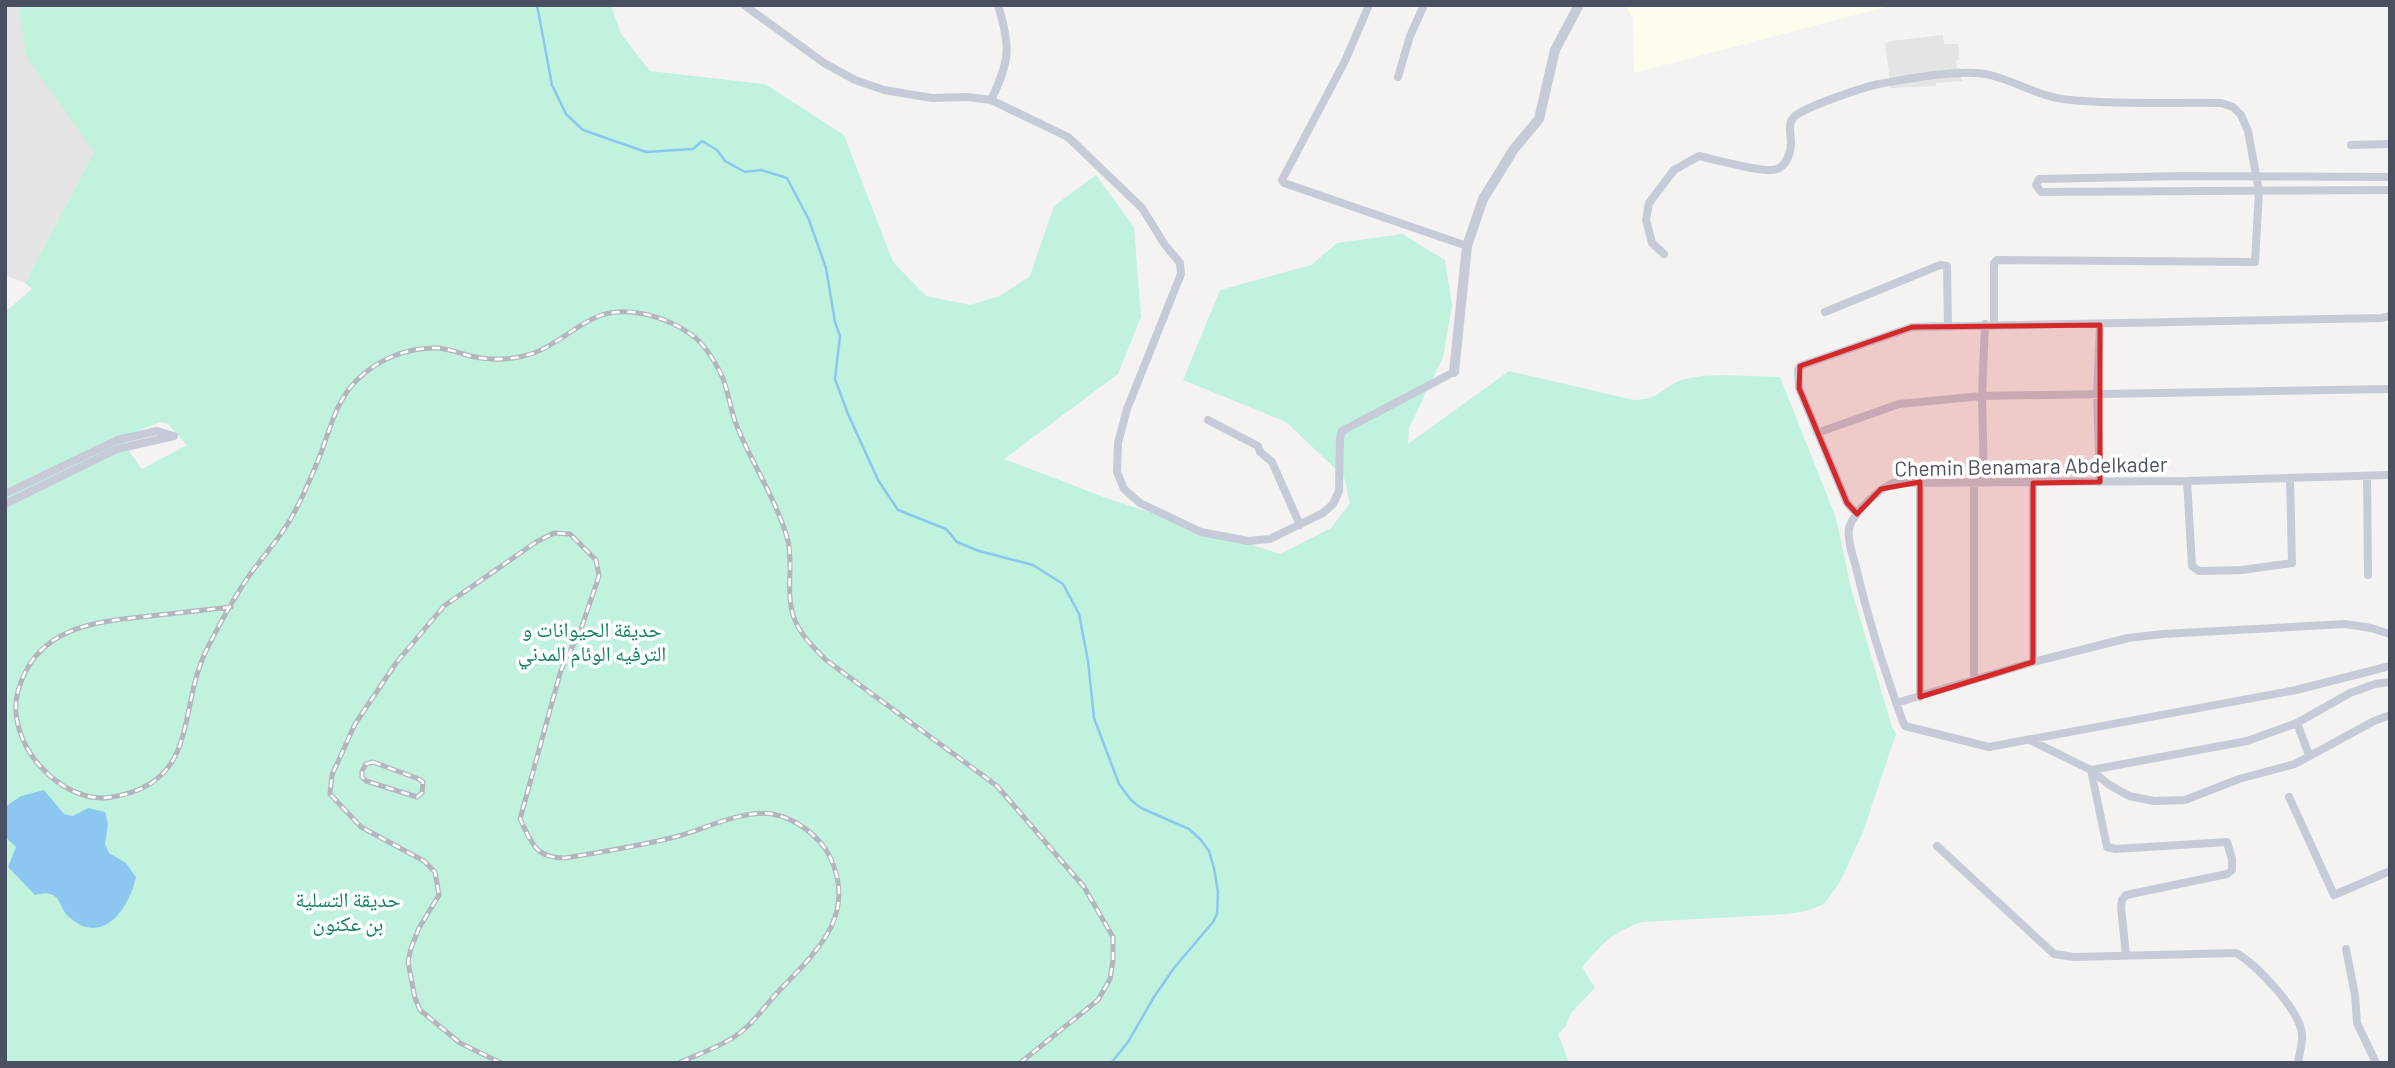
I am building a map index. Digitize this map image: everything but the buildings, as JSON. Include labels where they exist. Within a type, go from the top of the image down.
[{"type":"street","points":[[744,5],[824,63],[855,80],[884,90],[932,98],[968,97],[990,100],[1074,141],[1142,208],[1165,245],[1180,263],[1181,274],[1127,409],[1118,443],[1117,472],[1124,489],[1140,503],[1200,532],[1248,541],[1270,539],[1323,513],[1333,504],[1339,491],[1342,430],[1454,372],[1467,246],[1483,199],[1514,149],[1539,119],[1555,50],[1579,5]]},
{"type":"street","points":[[990,100],[1003,74],[1008,50],[998,5]]},
{"type":"street","points":[[1369,5],[1345,61],[1282,180],[1284,183],[1467,246]]},
{"type":"street","points":[[1398,77],[1410,36],[1424,5]]},
{"type":"street","points":[[1664,254],[1651,243],[1646,220],[1649,203],[1674,170],[1699,156],[1776,170],[1784,164],[1789,153],[1789,129],[1793,118],[1805,110],[1876,85],[1959,73],[1990,75],[2042,96],[2071,100],[2221,103],[2233,107],[2241,116],[2248,131],[2258,178],[2255,262],[1997,260],[1994,263],[1982,396],[1973,680]]},
{"type":"street","points":[[2351,145],[2390,144]]},
{"type":"street","points":[[2390,177],[2075,178],[2039,179],[2036,185],[2041,192],[2390,190]]},
{"type":"street","points":[[1825,312],[1945,265],[1948,325]]},
{"type":"street","points":[[2390,316],[2100,325],[1989,324],[1912,327],[1800,366],[1798,370],[1799,388],[1817,433],[1847,503],[1857,514],[1849,527],[1850,542],[1869,625],[1905,726],[1984,747],[2284,692],[2390,666]]},
{"type":"street","points":[[2099,482],[2097,394],[2100,325]]},
{"type":"street","points":[[1817,433],[1899,404],[1982,396],[2390,389]]},
{"type":"street","points":[[1208,420],[1258,446],[1260,452],[1272,462],[1300,525]]},
{"type":"street","points":[[5,494],[117,440],[157,431],[174,436],[117,449],[5,504]]},
{"type":"street","name":"Chemin Benamara Abdelkader","points":[[1857,514],[1881,489],[1893,483],[2187,481],[2390,475]]},
{"type":"street","points":[[2367,476],[2368,575]]},
{"type":"street","points":[[2187,481],[2192,566],[2199,571],[2231,571],[2292,563],[2290,479]]},
{"type":"street","points":[[1920,482],[1920,697]]},
{"type":"street","points":[[2033,483],[2033,662]]},
{"type":"street","points":[[1896,704],[2033,662],[2128,638],[2345,624],[2390,634]]},
{"type":"street","points":[[2091,770],[2247,741],[2297,723],[2350,693],[2390,682]]},
{"type":"street","points":[[2029,740],[2091,770],[2108,785],[2129,796],[2154,801],[2185,800],[2239,779],[2295,764],[2390,715]]},
{"type":"street","points":[[2297,723],[2309,755]]},
{"type":"street","points":[[2091,770],[2107,847],[2119,849],[2227,842],[2232,859],[2232,870],[2227,874],[2126,895],[2121,907],[2126,955]]},
{"type":"street","points":[[2289,797],[2334,895],[2390,871]]},
{"type":"street","points":[[1937,846],[2054,954],[2074,957],[2236,953],[2246,959],[2293,1009],[2302,1034],[2298,1063]]},
{"type":"street","points":[[2346,949],[2355,995],[2357,1023],[2376,1063]]},
{"type":"highlighted area","points":[[2100,325],[2100,482],[2033,483],[2033,662],[1920,697],[1920,482],[1881,489],[1857,514],[1847,503],[1799,388],[1800,366],[1912,327]]},
{"type":"shaded area","points":[[5,5],[89,5],[94,152],[25,283],[5,275]]},
{"type":"shaded area","points":[[1625,5],[1893,5],[1634,73],[1633,18]]},
{"type":"shaded area","points":[[1943,35],[1944,44],[1958,44],[1959,60],[1956,60],[1962,81],[1936,83],[1936,86],[1891,88],[1885,44]]},
{"type":"green space","name":"حديقة الحيوانات و الترفيه الوئام المدني","points":[[18,5],[611,5],[621,34],[650,71],[765,84],[844,135],[893,262],[926,296],[970,305],[1000,296],[1030,276],[1054,206],[1096,175],[1134,227],[1141,317],[1118,374],[1004,459],[1109,499],[1280,554],[1331,528],[1350,503],[1344,477],[1286,422],[1183,380],[1220,290],[1311,265],[1337,243],[1402,234],[1445,260],[1452,305],[1443,357],[1409,428],[1408,444],[1509,371],[1634,400],[1650,398],[1678,382],[1696,377],[1780,377],[1836,518],[1851,588],[1896,734],[1863,832],[1840,882],[1824,904],[1788,914],[1642,922],[1622,930],[1608,940],[1582,967],[1595,988],[1571,1013],[1566,1026],[1558,1034],[1569,1063],[5,1063],[5,312],[32,289],[25,283],[94,152],[27,58]],"holes":[[[160,422],[168,424],[187,445],[142,469],[123,437]]]},
{"type":"water","points":[[44,790],[64,814],[73,816],[88,808],[105,812],[108,824],[105,844],[109,853],[126,863],[136,877],[120,912],[103,926],[92,928],[80,925],[66,914],[56,897],[46,893],[35,895],[8,867],[16,847],[5,837],[5,807],[21,796]]},
{"type":"waterway","points":[[537,5],[552,85],[566,114],[583,130],[646,152],[693,149],[702,141],[717,150],[725,161],[745,172],[761,170],[787,178],[809,220],[826,268],[840,336],[835,379],[878,480],[898,510],[946,529],[957,542],[979,551],[1033,565],[1063,584],[1079,614],[1088,661],[1094,718],[1119,784],[1141,808],[1189,829],[1209,851],[1218,892],[1217,914],[1174,968],[1128,1042],[1111,1063]]},
{"type":"railway","points":[[231,607],[221,608],[211,609],[190,612],[129,618],[108,621],[88,625],[53,641],[38,653],[18,691],[17,721],[28,750],[47,773],[82,795],[112,797],[140,789],[160,777],[173,760],[181,741],[197,674],[216,631],[227,611],[233,601],[245,582],[294,512],[344,396],[357,380],[374,366],[405,352],[427,348],[486,359],[519,357],[543,349],[591,320],[610,313],[635,312],[659,318],[682,329],[701,343],[718,369],[738,429],[784,527],[789,549],[791,606],[804,636],[826,660],[997,786],[1084,887],[1113,937],[1110,979],[1098,1000],[1020,1063]]},
{"type":"railway","points":[[501,1063],[460,1043],[420,1010],[415,998],[408,962],[419,928],[439,895],[435,872],[424,861],[361,827],[330,794],[332,775],[355,724],[396,663],[444,606],[536,542],[554,533],[570,534],[596,560],[599,576],[581,629],[561,670],[520,819],[536,848],[547,855],[565,858],[661,840],[749,814],[772,814],[789,819],[813,835],[826,849],[837,878],[839,898],[836,915],[818,948],[743,1031],[679,1063]]},
{"type":"railway","points":[[373,762],[419,779],[423,782],[422,793],[417,797],[366,781],[362,777],[362,771],[366,764],[373,762]]},
{"type":"park label","name":"حديقة التسلية بن عكنون","points":[[348,912]]}]
